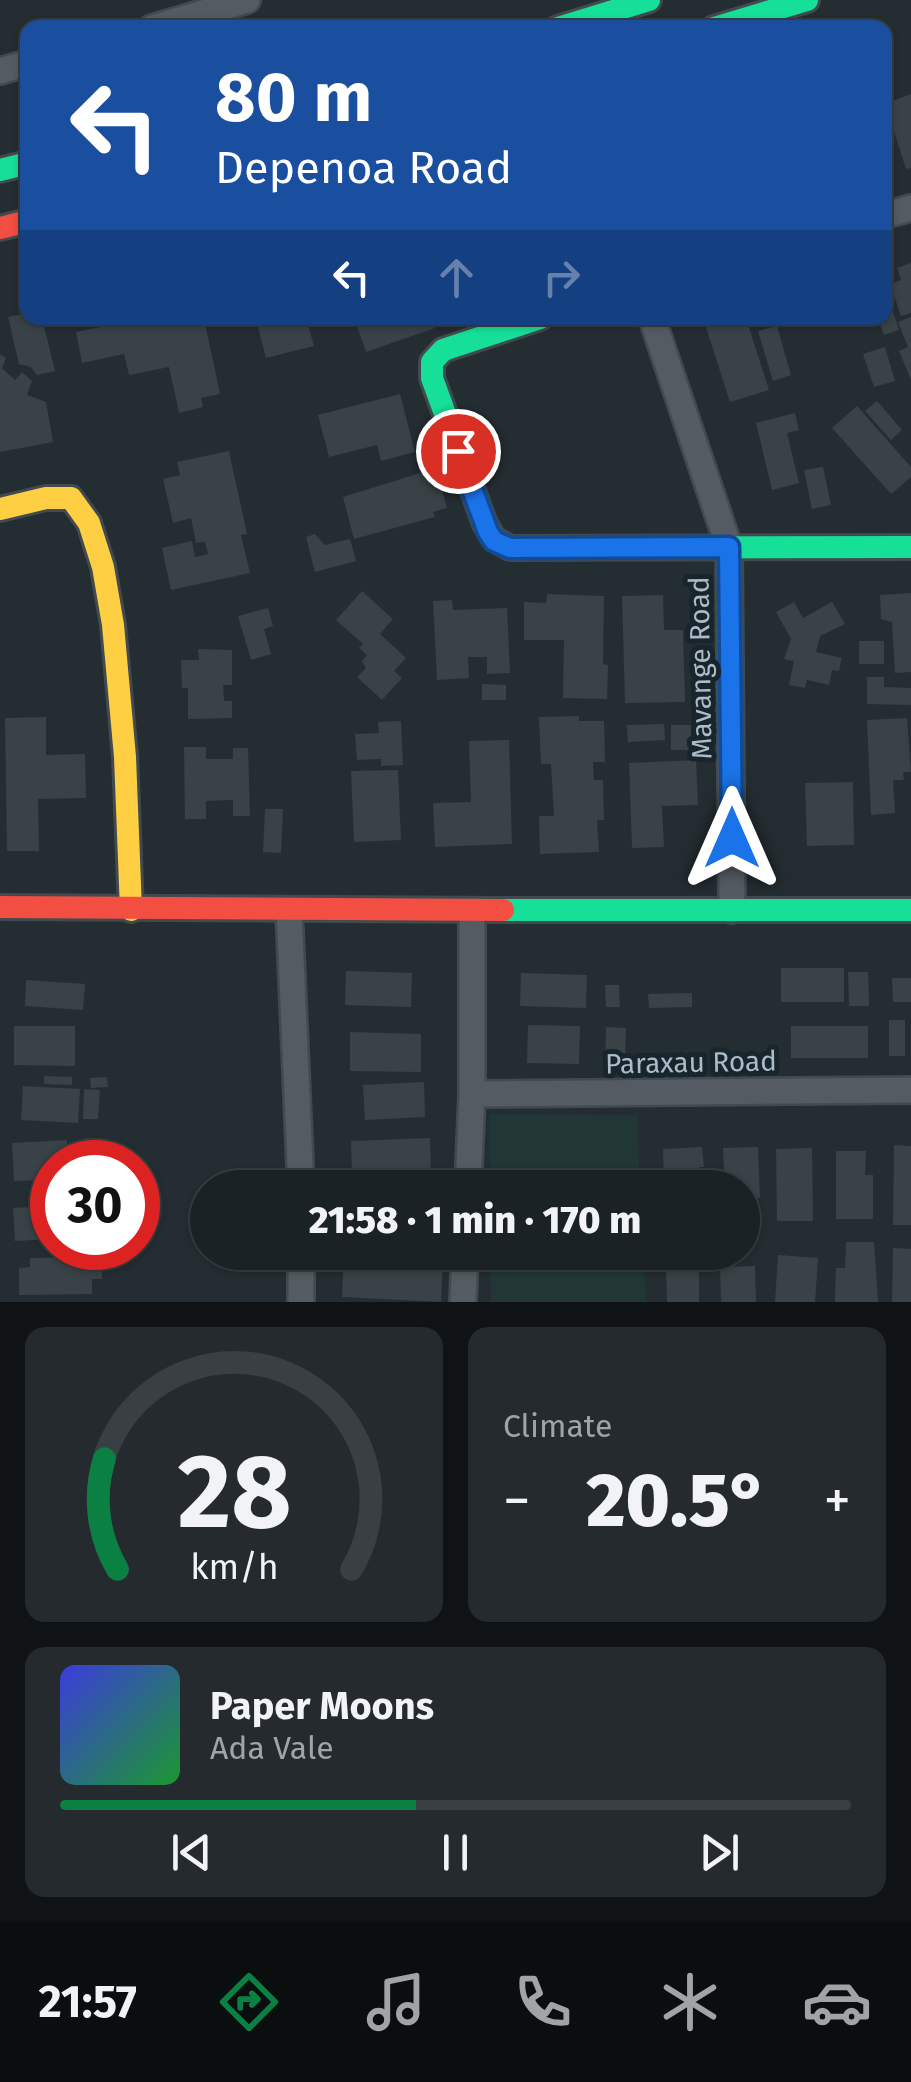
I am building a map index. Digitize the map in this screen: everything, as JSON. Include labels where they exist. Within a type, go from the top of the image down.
[{"type":"street","points":[[179,20],[248,0]]},
{"type":"street","points":[[584,20],[649,0]]},
{"type":"street","points":[[741,20],[807,0]]},
{"type":"street","points":[[519,325],[443,350],[432,362],[432,378],[494,541],[510,548],[911,547]]},
{"type":"street","name":"Mavange Road","points":[[654,325],[729,547],[732,910]]},
{"type":"street","points":[[0,509],[46,498],[71,498],[84,508],[100,555],[120,689],[131,910]]},
{"type":"street","points":[[0,907],[911,910]]},
{"type":"street","points":[[289,910],[300,1170]]},
{"type":"street","points":[[469,1170],[472,911]]},
{"type":"street","name":"Paraxau Road","points":[[472,1094],[911,1090]]},
{"type":"street","points":[[301,1302],[302,1270]]},
{"type":"street","points":[[463,1302],[464,1270]]},
{"type":"green space","points":[[489,1114],[637,1115],[639,1170],[490,1170]]},
{"type":"green space","points":[[491,1270],[644,1270],[646,1302],[491,1302]]},
{"type":"building","points":[[911,94],[911,168],[906,169],[892,126],[892,101]]},
{"type":"building","points":[[911,263],[911,313],[901,316],[892,290],[892,283],[901,280],[897,268]]},
{"type":"building","points":[[892,308],[899,330],[884,335],[880,325],[892,325]]},
{"type":"building","points":[[20,315],[20,325],[44,325],[55,371],[37,375],[31,367],[19,364],[8,317]]},
{"type":"building","points":[[911,317],[911,380],[899,351],[908,347],[898,322]]},
{"type":"building","points":[[110,325],[205,325],[220,394],[201,398],[203,407],[179,413],[169,367],[129,375],[124,354],[82,363],[76,332]]},
{"type":"building","points":[[258,325],[308,325],[314,346],[266,358]]},
{"type":"building","points":[[356,325],[435,328],[366,352]]},
{"type":"building","points":[[705,325],[748,325],[769,390],[730,402]]},
{"type":"building","points":[[777,326],[791,375],[773,381],[758,331]]},
{"type":"building","points":[[885,347],[895,381],[874,387],[863,354]]},
{"type":"building","points":[[0,354],[6,358],[2,368],[15,380],[22,372],[32,381],[27,395],[46,402],[53,442],[0,452]]},
{"type":"building","points":[[400,394],[415,452],[381,461],[377,445],[329,457],[318,415]]},
{"type":"building","points":[[877,401],[902,430],[891,440],[865,411]]},
{"type":"building","points":[[857,406],[911,467],[911,477],[891,494],[832,428]]},
{"type":"building","points":[[795,413],[799,430],[787,433],[799,483],[772,490],[756,423]]},
{"type":"building","points":[[229,451],[247,534],[241,535],[250,573],[171,590],[162,548],[192,541],[195,557],[208,554],[205,542],[196,543],[191,518],[173,523],[163,479],[180,475],[177,462]]},
{"type":"building","points":[[823,467],[831,505],[812,509],[804,470]]},
{"type":"building","points":[[436,468],[447,508],[433,512],[435,517],[354,539],[343,497]]},
{"type":"building","points":[[315,534],[325,545],[350,539],[356,561],[315,572],[306,537]]},
{"type":"building","points":[[362,591],[393,619],[380,634],[406,658],[394,671],[402,678],[382,700],[357,677],[366,668],[362,661],[367,655],[359,648],[363,644],[336,620]]},
{"type":"building","points":[[911,593],[911,672],[895,673],[892,622],[881,619],[880,595]]},
{"type":"building","points":[[547,594],[604,596],[607,699],[563,698],[564,640],[524,640],[524,602],[546,603]]},
{"type":"building","points":[[663,595],[664,630],[683,630],[685,702],[625,703],[622,596]]},
{"type":"building","points":[[452,600],[453,610],[507,608],[510,673],[487,674],[487,657],[468,657],[469,678],[437,680],[433,601]]},
{"type":"building","points":[[794,602],[803,618],[832,602],[845,624],[820,636],[816,652],[842,658],[839,671],[832,670],[829,685],[807,680],[805,688],[789,685],[794,661],[784,659],[791,639],[776,612]]},
{"type":"building","points":[[268,608],[273,626],[264,629],[271,654],[251,660],[238,616]]},
{"type":"building","points":[[859,641],[884,641],[884,664],[859,664]]},
{"type":"building","points":[[198,649],[232,650],[232,685],[223,685],[224,701],[232,701],[232,718],[188,719],[188,688],[182,688],[181,660],[199,660]]},
{"type":"building","points":[[867,677],[884,677],[884,687],[911,688],[911,705],[867,704]]},
{"type":"building","points":[[482,684],[506,685],[506,700],[482,700]]},
{"type":"building","points":[[579,716],[579,721],[604,721],[605,762],[593,762],[594,780],[603,780],[604,820],[597,820],[599,852],[540,854],[539,816],[554,816],[551,764],[541,764],[539,717]]},
{"type":"building","points":[[46,717],[46,755],[85,754],[86,798],[38,799],[39,851],[7,851],[5,718]]},
{"type":"building","points":[[907,718],[911,772],[903,772],[904,780],[893,780],[895,813],[871,815],[867,720]]},
{"type":"building","points":[[401,721],[403,765],[381,766],[381,759],[357,760],[355,734],[379,733],[378,722]]},
{"type":"building","points":[[664,724],[665,740],[628,742],[627,725]]},
{"type":"building","points":[[671,725],[691,725],[691,750],[671,750]]},
{"type":"building","points":[[509,740],[512,844],[435,847],[433,803],[471,802],[469,741]]},
{"type":"building","points":[[184,747],[206,747],[206,759],[233,759],[233,748],[248,748],[250,816],[233,816],[233,800],[206,801],[206,819],[185,819]]},
{"type":"building","points":[[696,760],[698,805],[662,806],[664,847],[632,848],[629,763]]},
{"type":"building","points":[[398,770],[401,840],[354,842],[351,771]]},
{"type":"building","points":[[853,782],[854,845],[807,846],[805,783]]},
{"type":"building","points":[[265,809],[283,809],[281,853],[263,852]]},
{"type":"building","points":[[781,968],[844,968],[844,1002],[781,1002]]},
{"type":"building","points":[[346,971],[412,973],[411,1007],[345,1005]]},
{"type":"building","points":[[848,972],[868,972],[869,1006],[849,1006]]},
{"type":"building","points":[[521,973],[587,975],[586,1008],[520,1006]]},
{"type":"building","points":[[892,978],[911,978],[911,1002],[893,1002]]},
{"type":"building","points":[[26,980],[85,984],[83,1010],[25,1006]]},
{"type":"building","points":[[605,985],[619,985],[620,1007],[606,1007]]},
{"type":"building","points":[[692,993],[692,1007],[649,1008],[648,994]]},
{"type":"building","points":[[889,1020],[905,1020],[905,1056],[889,1056]]},
{"type":"building","points":[[528,1025],[580,1026],[579,1064],[527,1063]]},
{"type":"building","points":[[14,1026],[75,1026],[75,1066],[14,1065]]},
{"type":"building","points":[[791,1026],[868,1026],[868,1058],[791,1058]]},
{"type":"building","points":[[606,1027],[626,1028],[625,1066],[605,1066]]},
{"type":"building","points":[[350,1032],[421,1034],[421,1072],[350,1071]]},
{"type":"building","points":[[44,1076],[72,1077],[72,1085],[44,1084]]},
{"type":"building","points":[[107,1077],[108,1087],[91,1088],[90,1078]]},
{"type":"building","points":[[424,1082],[425,1117],[365,1120],[363,1085]]},
{"type":"building","points":[[23,1086],[80,1089],[78,1123],[21,1120]]},
{"type":"building","points":[[84,1089],[100,1090],[98,1119],[83,1119]]},
{"type":"building","points":[[430,1138],[431,1170],[352,1170],[351,1141]]},
{"type":"building","points":[[30,1142],[30,1181],[14,1181],[12,1143]]},
{"type":"building","points":[[894,1145],[911,1146],[911,1225],[893,1225]]},
{"type":"building","points":[[702,1147],[704,1167],[664,1170],[663,1149]]},
{"type":"building","points":[[758,1147],[759,1170],[724,1170],[723,1148]]},
{"type":"building","points":[[812,1148],[813,1221],[777,1221],[776,1149]]},
{"type":"building","points":[[836,1151],[866,1151],[865,1175],[873,1175],[873,1219],[836,1219]]},
{"type":"building","points":[[30,1207],[30,1240],[15,1241],[13,1208]]},
{"type":"building","points":[[846,1242],[874,1242],[878,1302],[835,1302],[836,1268],[845,1268]]},
{"type":"building","points":[[893,1248],[911,1249],[911,1302],[892,1302]]},
{"type":"building","points":[[778,1255],[818,1258],[815,1302],[775,1302]]},
{"type":"building","points":[[19,1268],[102,1270],[102,1279],[92,1279],[92,1294],[19,1295]]},
{"type":"building","points":[[343,1270],[442,1270],[441,1302],[342,1297]]},
{"type":"building","points":[[666,1270],[699,1270],[699,1302],[667,1302]]},
{"type":"building","points":[[720,1270],[755,1270],[756,1302],[721,1302]]},
{"type":"traffic: fast","points":[[584,20],[649,0]]},
{"type":"traffic: fast","points":[[741,20],[807,0]]},
{"type":"traffic: fast","points":[[0,170],[20,165]]},
{"type":"traffic: fast","points":[[519,325],[443,350],[432,362],[432,378],[485,524],[494,539],[510,548],[911,547]]},
{"type":"traffic: fast","points":[[503,910],[911,910]]},
{"type":"traffic: slow","points":[[0,509],[46,498],[71,498],[89,523],[103,567],[113,625],[125,757],[131,910]]},
{"type":"traffic: jam","points":[[0,228],[20,223]]},
{"type":"traffic: jam","points":[[0,907],[503,910]]},
{"type":"route","points":[[458,451],[488,532],[501,545],[729,547],[732,838]]}]
